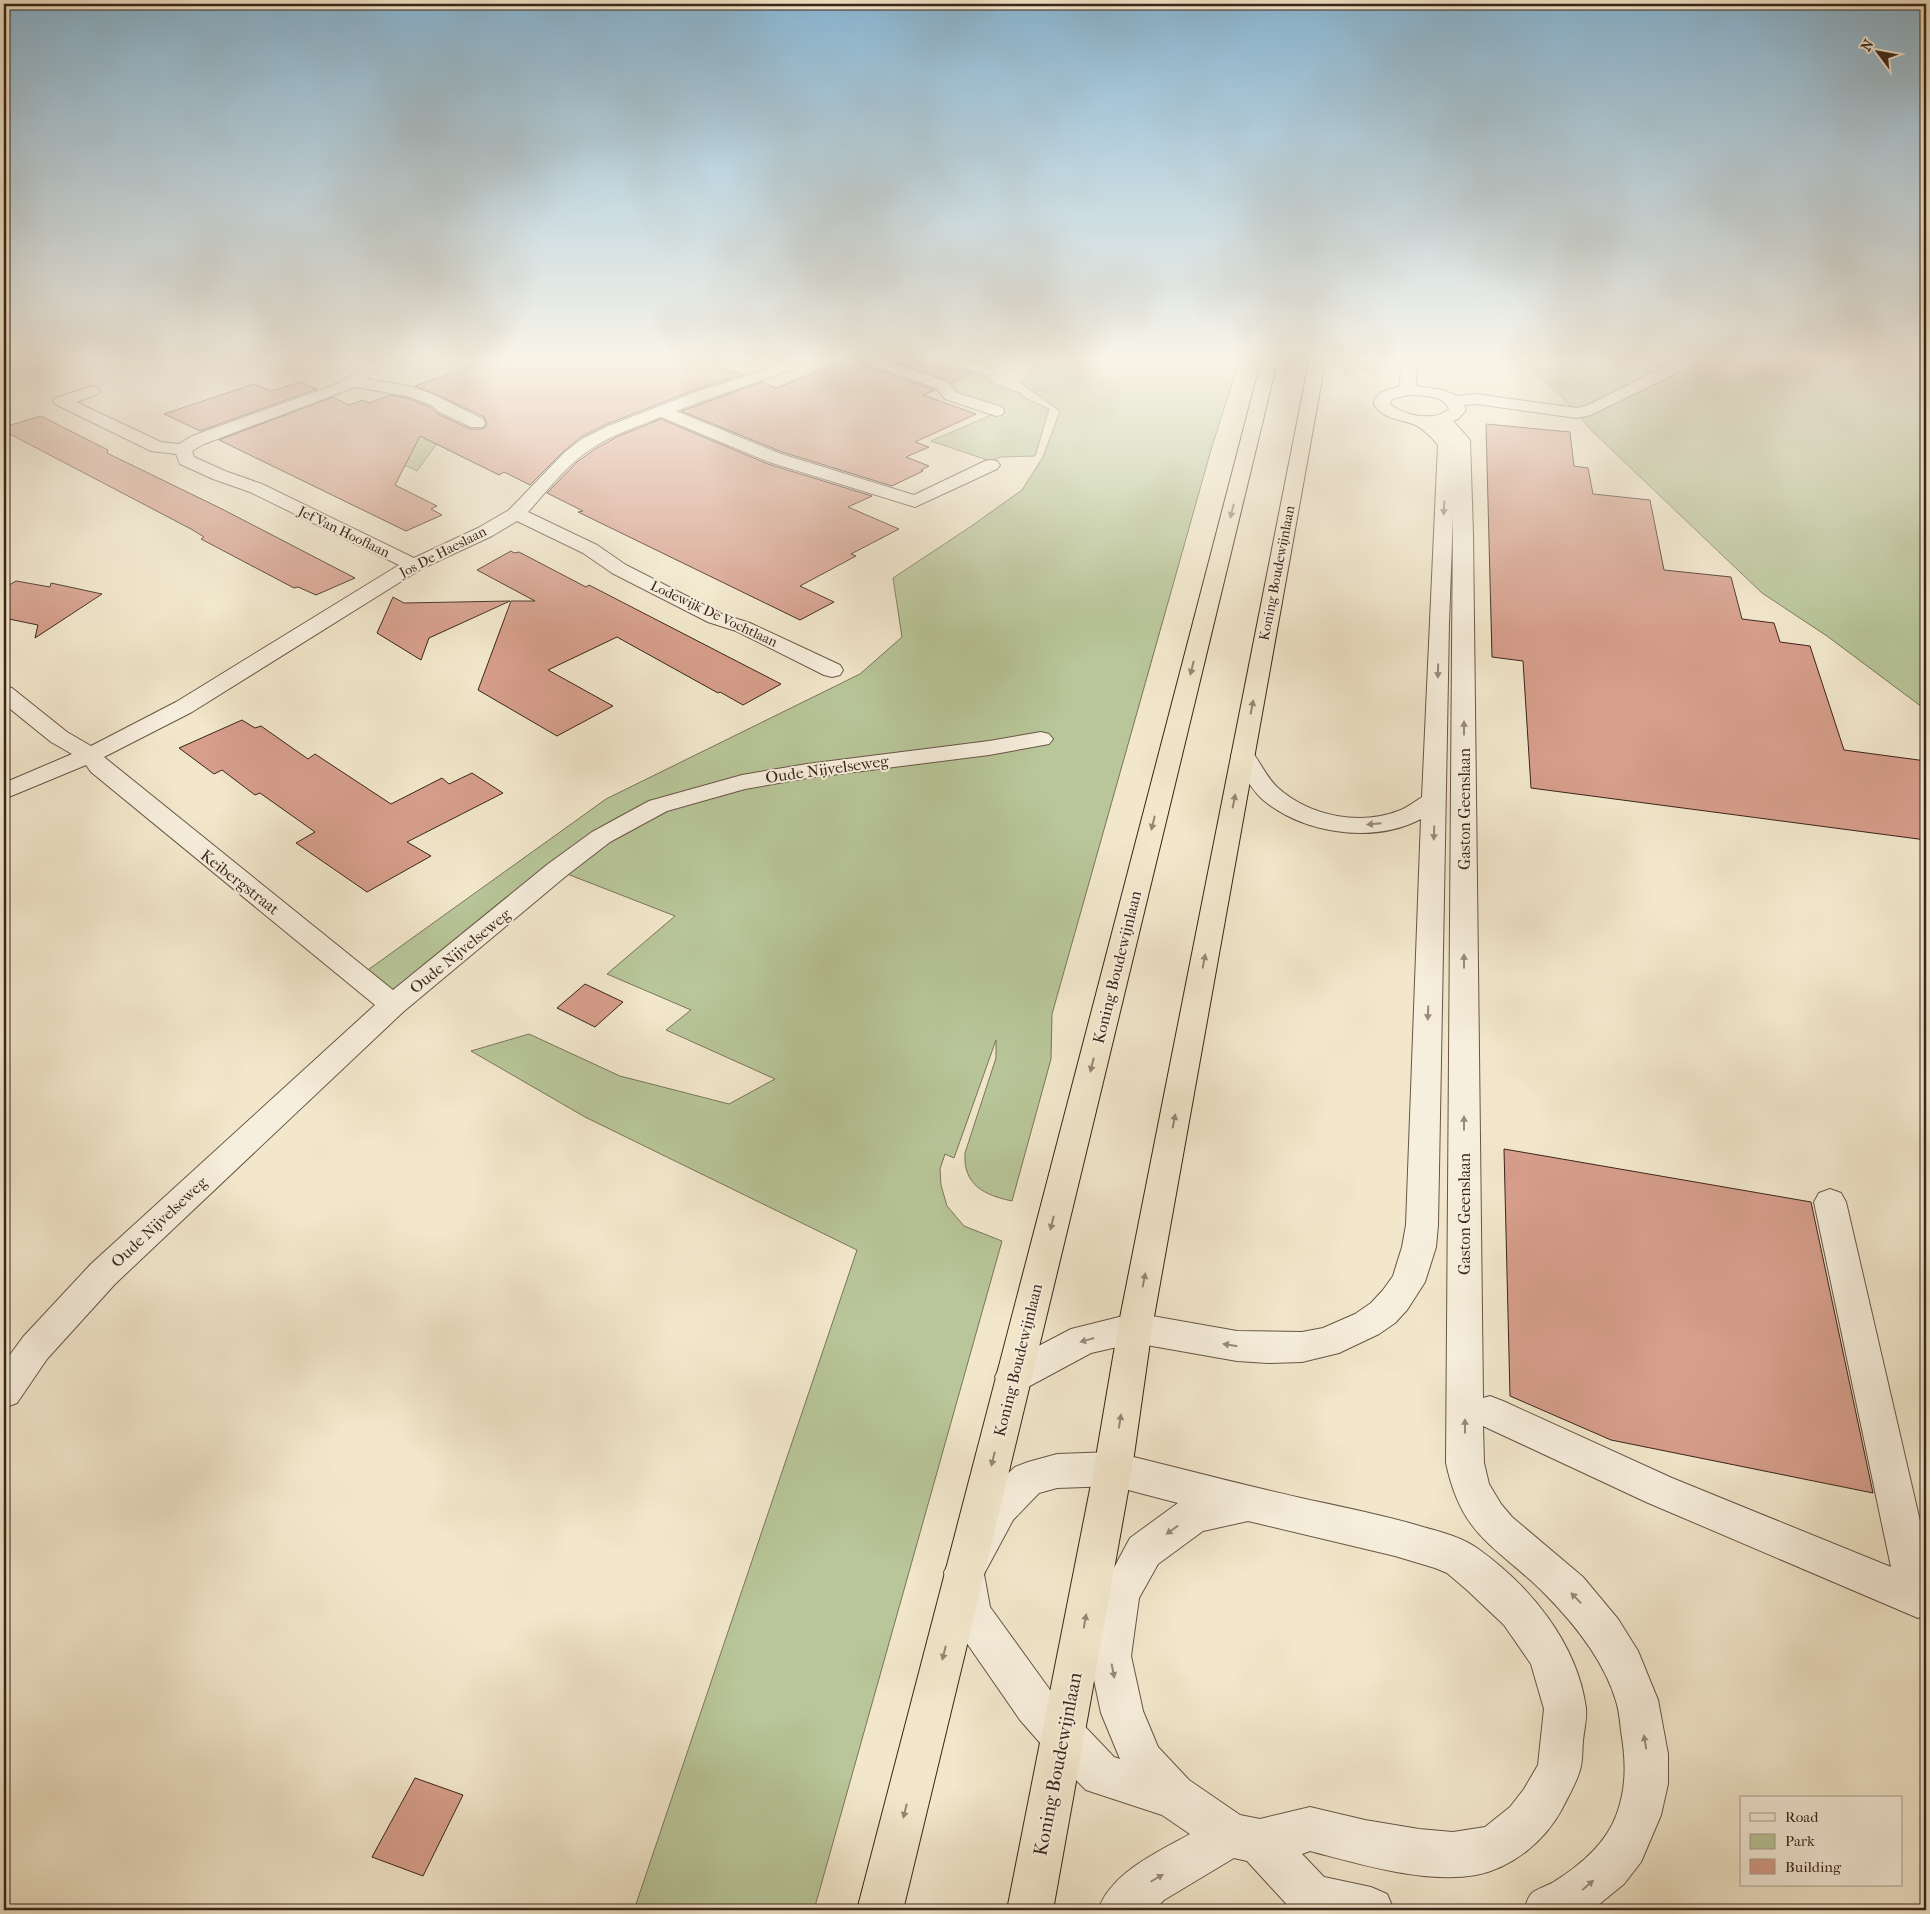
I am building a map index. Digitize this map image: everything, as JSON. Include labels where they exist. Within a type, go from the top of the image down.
[{"type":"highway","name":"Koning Boudewijnlaan","points":[[880,1910],[1246,451]]},
{"type":"highway","name":"Koning Boudewijnlaan","points":[[1030,1910],[1064,1738],[1113,1470],[1135,1328],[1300,451]]},
{"type":"street","name":"Jef Van Hooflaan","points":[[183,451],[186,460],[219,475],[256,488],[414,565]]},
{"type":"street","name":"Jos De Haeslaan","points":[[90,755],[184,707],[414,565],[478,536],[516,514],[577,451]]},
{"type":"street","points":[[758,451],[923,504],[991,465]]},
{"type":"street","name":"Gaston Geenslaan","points":[[1013,1377],[1083,1340],[1135,1328],[1237,1346],[1278,1349],[1327,1342],[1367,1324],[1383,1313],[1408,1282],[1419,1247],[1422,1225],[1435,800],[1438,623],[1447,451]]},
{"type":"street","name":"Gaston Geenslaan","points":[[1461,451],[1465,1463],[1470,1486],[1487,1518],[1504,1536],[1554,1577],[1580,1603],[1617,1654],[1637,1700],[1647,1759],[1648,1778],[1645,1799],[1623,1850],[1584,1889],[1547,1910]]},
{"type":"street","name":"Lodewijk De Vochtlaan","points":[[516,514],[590,549],[619,569],[715,618],[743,627],[832,670]]},
{"type":"street","name":"Keibergstraat","points":[[4,693],[59,737],[90,755],[99,767],[393,1006]]},
{"type":"street","name":"Oude Nijvelseweg","points":[[4,1392],[35,1348],[103,1274],[393,1006],[557,870],[601,837],[658,806],[742,782],[807,771],[989,748],[1041,739]]},
{"type":"street","points":[[4,792],[90,755]]},
{"type":"street","points":[[1243,755],[1269,792],[1291,809],[1323,821],[1352,826],[1382,823],[1408,816],[1435,800]]},
{"type":"street","points":[[1490,1412],[1659,1490],[1918,1598],[1830,1202]]},
{"type":"street","points":[[1113,1470],[1249,1504],[1395,1537],[1442,1551],[1461,1560],[1518,1610],[1547,1651],[1558,1680],[1565,1709],[1559,1769],[1540,1805],[1526,1823],[1501,1843],[1479,1852],[1452,1855],[1419,1852],[1374,1844],[1310,1829],[1245,1838],[1148,1884],[1120,1910]]},
{"type":"street","name":"Koning Boudewijnlaan","points":[[964,1572],[999,1507],[1028,1479],[1056,1471],[1113,1470]]},
{"type":"street","points":[[1172,1796],[1143,1762],[1122,1713],[1110,1656],[1120,1594],[1144,1551],[1194,1514],[1249,1504]]},
{"type":"street","points":[[964,1572],[971,1615],[1035,1705],[1064,1738],[1101,1775],[1172,1796],[1245,1838],[1320,1904],[1371,1910]]},
{"type":"green space","points":[[376,451],[431,451],[417,471]]},
{"type":"green space","points":[[961,451],[1036,451],[1035,456],[1001,457],[990,461]]},
{"type":"green space","points":[[1045,451],[1211,451],[1052,1014],[1051,1059],[1012,1201],[984,1192],[977,1187],[972,1181],[965,1164],[965,1153],[996,1058],[996,1040],[954,1158],[945,1154],[940,1169],[941,1185],[947,1206],[964,1226],[1002,1241],[814,1910],[634,1910],[857,1250],[585,1117],[471,1051],[529,1034],[620,1076],[729,1104],[775,1079],[666,1030],[691,1010],[607,974],[675,916],[557,870],[393,1005],[358,977],[606,799],[860,674],[902,637],[893,578],[1022,490]]},
{"type":"green space","points":[[1613,451],[1926,451],[1926,710],[1827,636],[1762,593]]},
{"type":"building","points":[[43,451],[108,451],[107,453],[222,509],[355,578],[316,595],[298,587],[294,588],[201,539],[204,537]]},
{"type":"building","points":[[242,451],[412,451],[395,485],[437,506],[431,509],[442,515],[406,531]]},
{"type":"building","points":[[451,451],[564,451],[530,485],[504,472],[499,475]]},
{"type":"building","points":[[592,451],[738,451],[768,464],[872,496],[848,507],[899,529],[851,554],[856,556],[800,586],[834,602],[800,620],[578,512],[583,511],[547,493],[577,462]]},
{"type":"building","points":[[780,451],[919,451],[906,457],[929,466],[921,470],[923,471],[892,486]]},
{"type":"building","points":[[1487,451],[1572,451],[1574,466],[1588,468],[1593,494],[1650,500],[1664,570],[1731,577],[1742,619],[1774,623],[1780,642],[1810,646],[1844,750],[1926,761],[1926,840],[1531,788],[1523,661],[1492,657]]},
{"type":"building","points":[[511,551],[514,553],[519,552],[586,587],[589,585],[781,684],[743,705],[617,637],[548,670],[613,706],[557,736],[478,690],[511,601],[535,601],[477,570]]},
{"type":"building","points":[[16,581],[50,587],[51,583],[102,594],[35,638],[38,625],[4,618],[4,588]]},
{"type":"building","points":[[393,597],[404,603],[510,601],[429,638],[421,660],[377,633]]},
{"type":"building","points":[[242,720],[255,728],[261,726],[308,759],[315,754],[391,804],[442,778],[449,784],[472,773],[503,793],[407,842],[431,856],[367,892],[296,843],[315,832],[260,793],[255,795],[222,770],[214,774],[179,748]]},
{"type":"building","points":[[585,984],[623,1002],[595,1027],[557,1008]]},
{"type":"building","points":[[1504,1149],[1811,1202],[1873,1493],[1611,1440],[1510,1396]]},
{"type":"building","points":[[415,1778],[463,1795],[423,1876],[372,1857]]}]
